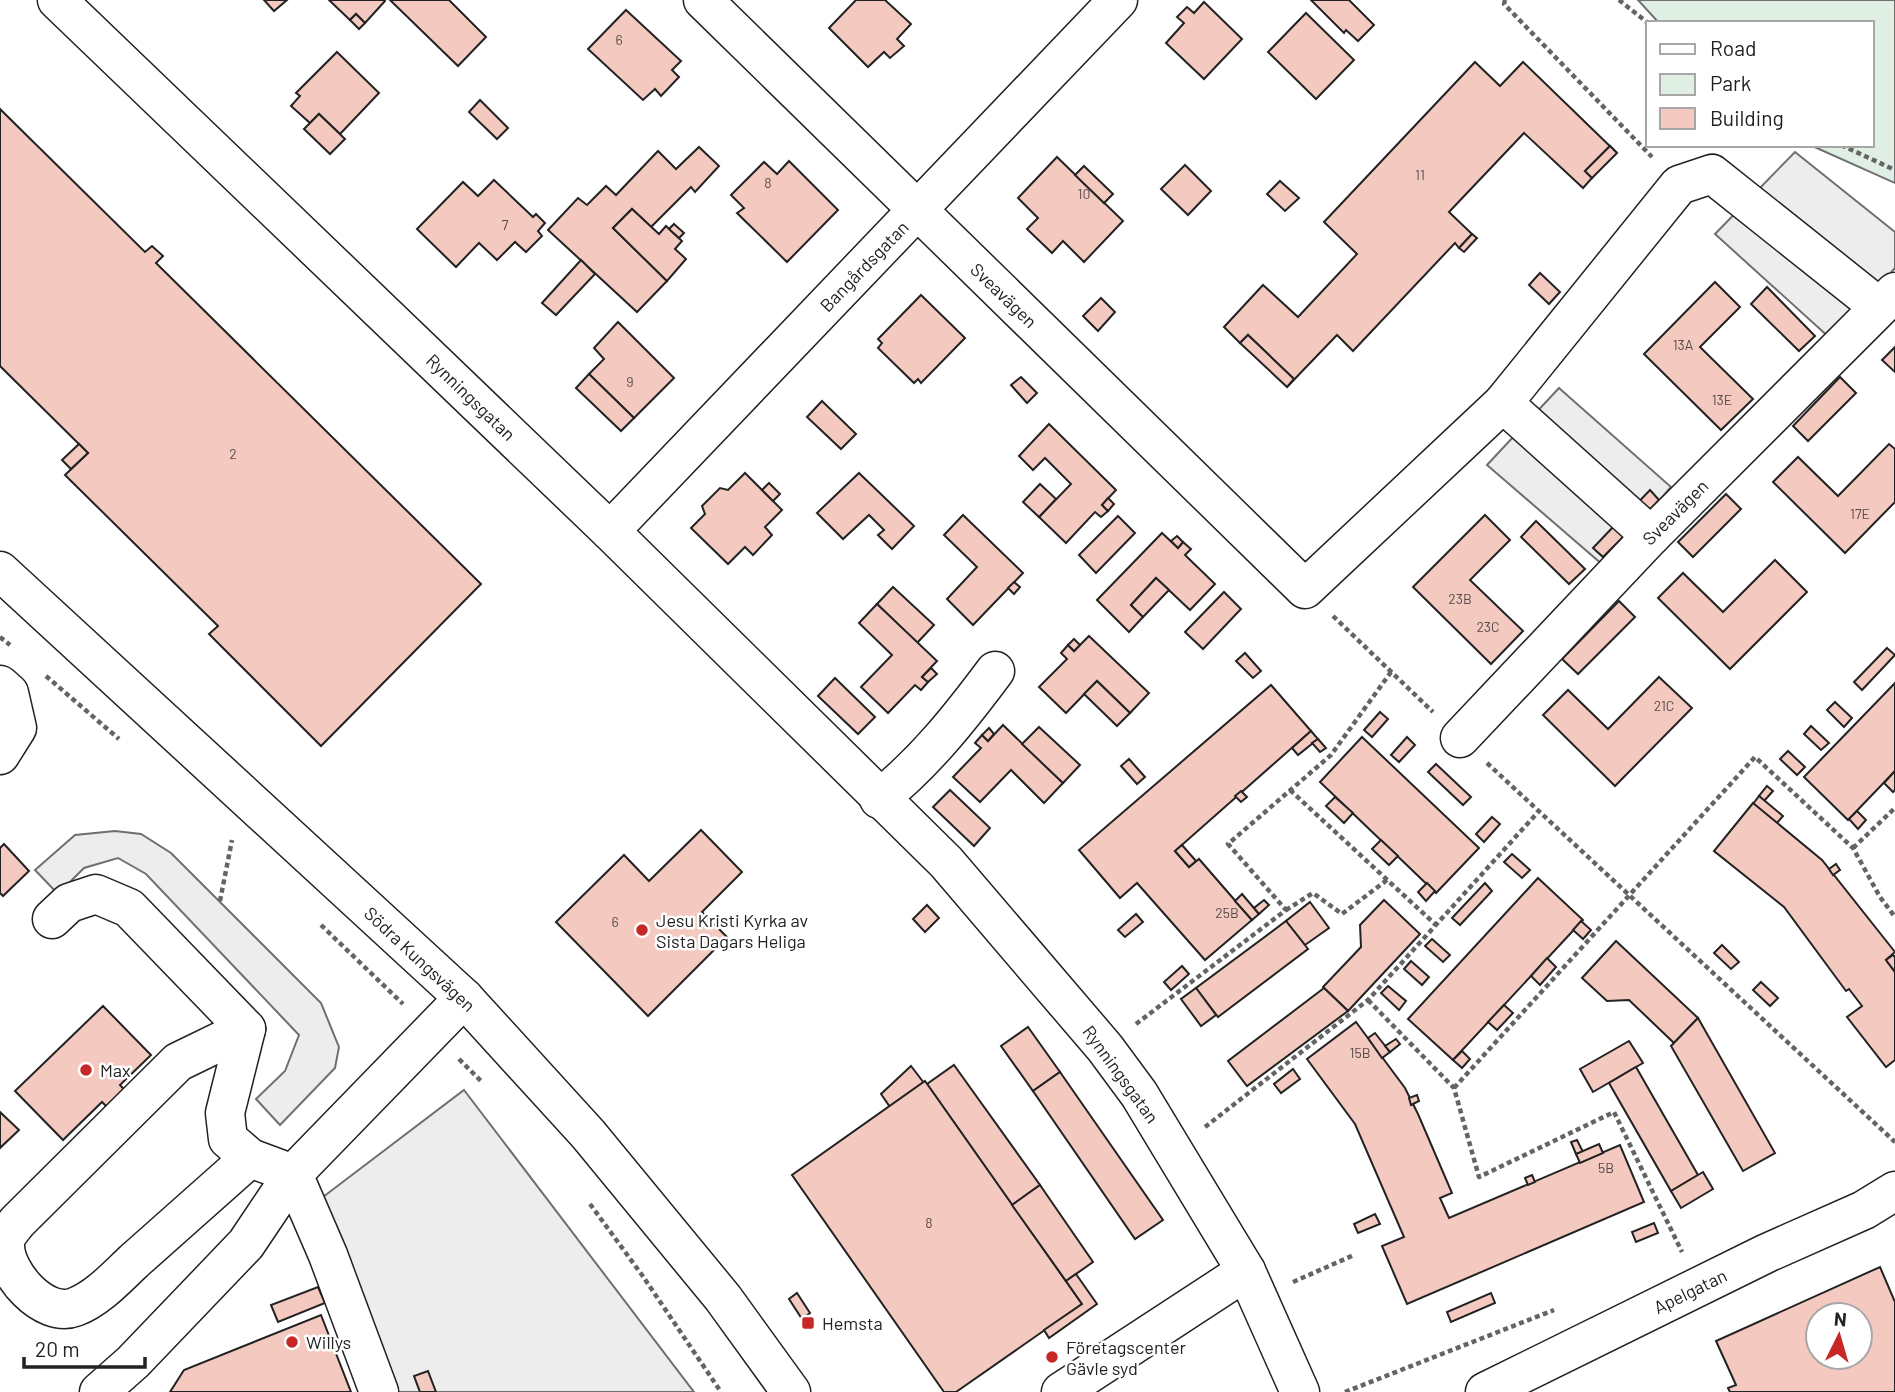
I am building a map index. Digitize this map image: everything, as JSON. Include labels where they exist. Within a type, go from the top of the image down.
[{"type":"street","name":"Rynningsgatan","points":[[57,0],[610,531],[879,799],[946,862],[1105,1048],[1139,1094],[1253,1283],[1300,1392]]},
{"type":"street","name":"Sveavägen","points":[[703,0],[1305,589]]},
{"type":"street","name":"Bangårdsgatan","points":[[610,531],[1118,0]]},
{"type":"street","points":[[1305,589],[1503,403],[1679,185],[1712,174],[1887,300]]},
{"type":"street","name":"Sveavägen","points":[[1460,738],[1651,536],[1887,300]]},
{"type":"street","points":[[1503,403],[1651,536]]},
{"type":"street","name":"Södra Kungsvägen","points":[[0,571],[464,998],[588,1134],[723,1298],[791,1392]]},
{"type":"street","points":[[0,755],[17,729],[9,693],[10,670]]},
{"type":"street","points":[[879,799],[907,776],[944,738],[995,671]]},
{"type":"street","points":[[52,919],[69,903],[96,894],[129,908],[246,1029]]},
{"type":"street","points":[[99,1392],[133,1362],[246,1244],[293,1174],[464,998]]},
{"type":"street","points":[[246,1029],[178,1062],[17,1222],[5,1242],[5,1254],[34,1298],[45,1307],[58,1310],[75,1308],[106,1286],[250,1158]]},
{"type":"street","points":[[246,1029],[225,1113],[228,1139],[250,1158],[293,1174],[328,1255],[380,1392]]},
{"type":"street","name":"Apelgatan","points":[[1485,1392],[1767,1253],[1864,1210],[1895,1191]]},
{"type":"street","points":[[1061,1392],[1253,1283]]},
{"type":"path","points":[[1505,0],[1504,4],[1679,185]]},
{"type":"path","points":[[1619,0],[1646,21]]},
{"type":"path","points":[[1845,147],[1895,170]]},
{"type":"path","points":[[1305,589],[1460,738],[1895,1142]]},
{"type":"path","points":[[0,637],[10,670]]},
{"type":"path","points":[[41,672],[122,742]]},
{"type":"path","points":[[1286,911],[1228,844],[1331,755],[1391,672]]},
{"type":"path","points":[[1454,1088],[1755,757],[1853,848],[1880,897],[1895,917]]},
{"type":"path","points":[[1290,790],[1436,925]]},
{"type":"path","points":[[1853,848],[1895,808]]},
{"type":"path","points":[[1174,1150],[1368,1000],[1539,811]]},
{"type":"path","points":[[222,831],[242,849]]},
{"type":"path","points":[[220,901],[232,840]]},
{"type":"path","points":[[1105,1048],[1313,892],[1342,914],[1387,879]]},
{"type":"path","points":[[312,916],[486,1087]]},
{"type":"path","points":[[1368,1000],[1454,1088],[1479,1177],[1614,1112],[1685,1259]]},
{"type":"path","points":[[584,1197],[642,1275],[721,1392]]},
{"type":"path","points":[[1253,1283],[1354,1255]]},
{"type":"green space","points":[[1638,0],[1895,0],[1895,183],[1814,147],[1874,147],[1874,21],[1657,21]]},
{"type":"shaded area","points":[[1795,152],[1895,232],[1895,268],[1831,339],[1715,234]]},
{"type":"shaded area","points":[[1559,388],[1671,487],[1603,565],[1487,465]]},
{"type":"shaded area","points":[[115,831],[141,834],[171,853],[321,1003],[339,1047],[335,1068],[280,1125],[256,1099],[285,1071],[299,1035],[146,874],[118,858],[84,868],[58,894],[35,870],[75,835]]},
{"type":"shaded area","points":[[464,1090],[694,1392],[398,1392],[319,1200]]},
{"type":"building","points":[[264,0],[287,0],[274,11]]},
{"type":"building","points":[[329,0],[385,1],[365,23],[356,14],[350,20]]},
{"type":"building","points":[[390,0],[449,0],[486,37],[458,66]]},
{"type":"building","points":[[856,0],[885,0],[911,24],[897,39],[904,46],[890,58],[884,52],[868,67],[829,28]]},
{"type":"building","points":[[1311,0],[1349,0],[1374,25],[1358,41],[1346,30],[1344,33]]},
{"type":"building","points":[[1204,2],[1242,39],[1204,79],[1166,43],[1184,23],[1177,17],[1187,7],[1194,13]]},
{"type":"building","points":[[626,10],[681,61],[672,70],[679,77],[661,96],[655,89],[643,100],[588,49]]},
{"type":"building","points":[[1306,13],[1354,60],[1316,99],[1268,52]]},
{"type":"building","points":[[356,14],[365,23],[359,29],[350,20]]},
{"type":"building","points":[[337,52],[379,93],[340,134],[319,114],[310,123],[291,106],[300,96],[296,93]]},
{"type":"building","points":[[1475,62],[1500,86],[1523,62],[1610,146],[1585,171],[1592,178],[1583,188],[1524,133],[1449,212],[1472,234],[1459,248],[1455,243],[1353,351],[1337,335],[1287,387],[1294,379],[1248,335],[1240,343],[1224,327],[1263,285],[1298,317],[1357,254],[1324,222]]},
{"type":"building","points":[[480,100],[508,128],[497,139],[469,112]]},
{"type":"building","points":[[0,109],[145,252],[152,246],[163,256],[156,263],[481,584],[321,746],[209,634],[218,626],[65,475],[88,453],[0,366]]},
{"type":"building","points":[[319,114],[345,139],[330,154],[304,129]]},
{"type":"building","points":[[1610,146],[1617,153],[1592,178],[1585,171]]},
{"type":"building","points":[[699,147],[719,166],[695,192],[691,187],[651,227],[632,209],[613,228],[667,281],[637,312],[548,230],[578,198],[587,205],[606,186],[616,195],[658,151],[676,169]]},
{"type":"building","points":[[1057,157],[1123,221],[1084,262],[1063,241],[1052,253],[1027,229],[1038,218],[1018,198]]},
{"type":"building","points":[[789,161],[838,210],[787,262],[737,213],[744,208],[731,195],[764,162],[777,174]]},
{"type":"building","points":[[1185,165],[1211,191],[1188,215],[1161,189]]},
{"type":"building","points":[[1084,166],[1113,194],[1104,203],[1075,175]]},
{"type":"building","points":[[494,180],[533,217],[536,214],[545,223],[538,231],[542,236],[526,252],[515,242],[497,260],[479,243],[456,267],[417,229],[463,182],[478,196]]},
{"type":"building","points":[[1280,181],[1299,198],[1285,211],[1267,194]]},
{"type":"building","points":[[632,209],[659,234],[666,226],[682,241],[675,249],[686,259],[667,281],[613,228]]},
{"type":"building","points":[[674,224],[684,233],[679,238],[669,229]]},
{"type":"building","points":[[1472,234],[1477,238],[1464,252],[1459,248]]},
{"type":"building","points":[[581,260],[595,274],[556,315],[542,303]]},
{"type":"building","points":[[1540,273],[1560,292],[1549,304],[1529,285]]},
{"type":"building","points":[[1715,282],[1740,307],[1700,347],[1753,399],[1721,430],[1644,354]]},
{"type":"building","points":[[1767,287],[1815,336],[1799,351],[1751,304]]},
{"type":"building","points":[[921,295],[965,338],[921,383],[918,379],[914,383],[878,348],[882,343],[878,339]]},
{"type":"building","points":[[1101,298],[1115,312],[1098,331],[1083,316]]},
{"type":"building","points":[[618,322],[674,378],[634,418],[589,374],[604,359],[594,348]]},
{"type":"building","points":[[1248,335],[1294,379],[1287,387],[1240,343]]},
{"type":"building","points":[[1895,347],[1895,372],[1882,360]]},
{"type":"building","points":[[589,374],[634,418],[621,431],[576,388]]},
{"type":"building","points":[[1021,377],[1037,393],[1027,403],[1011,385]]},
{"type":"building","points":[[1840,377],[1856,393],[1808,441],[1793,426]]},
{"type":"building","points":[[822,401],[856,434],[841,449],[807,417]]},
{"type":"building","points":[[1049,424],[1116,490],[1102,505],[1108,511],[1101,517],[1095,512],[1066,543],[1039,517],[1071,484],[1045,458],[1033,470],[1019,456]]},
{"type":"building","points":[[79,444],[88,453],[71,469],[62,460]]},
{"type":"building","points":[[1889,444],[1895,449],[1895,502],[1845,553],[1773,482],[1798,457],[1838,496]]},
{"type":"building","points":[[745,473],[782,510],[765,527],[772,535],[753,555],[745,547],[728,564],[691,528],[705,514],[702,506],[720,488],[728,490]]},
{"type":"building","points":[[859,473],[914,526],[892,549],[878,535],[884,530],[869,515],[843,539],[817,513]]},
{"type":"building","points":[[769,483],[780,494],[773,501],[762,490]]},
{"type":"building","points":[[1040,484],[1056,499],[1039,517],[1023,502]]},
{"type":"building","points":[[1650,490],[1659,500],[1639,521],[1629,512]]},
{"type":"building","points":[[1726,494],[1741,509],[1693,557],[1678,542]]},
{"type":"building","points":[[1108,498],[1114,504],[1108,511],[1102,505]]},
{"type":"building","points":[[963,515],[1023,573],[973,625],[947,599],[977,567],[944,535]]},
{"type":"building","points":[[1485,515],[1510,540],[1470,580],[1523,631],[1491,664],[1413,587]]},
{"type":"building","points":[[1118,516],[1135,533],[1096,573],[1079,555]]},
{"type":"building","points":[[1536,521],[1585,569],[1569,584],[1521,537]]},
{"type":"building","points":[[1614,526],[1624,536],[1603,557],[1593,548]]},
{"type":"building","points":[[1162,533],[1178,548],[1183,542],[1191,549],[1185,555],[1215,584],[1190,610],[1156,578],[1131,605],[1143,617],[1129,632],[1097,600]]},
{"type":"building","points":[[1177,536],[1183,542],[1178,548],[1171,541]]},
{"type":"building","points":[[1775,560],[1807,592],[1730,669],[1658,598],[1683,573],[1723,612]]},
{"type":"building","points":[[1156,578],[1169,590],[1143,617],[1131,605]]},
{"type":"building","points":[[1014,582],[1020,587],[1014,594],[1008,588]]},
{"type":"building","points":[[893,587],[934,625],[917,643],[877,604]]},
{"type":"building","points":[[1224,592],[1241,609],[1203,649],[1185,632]]},
{"type":"building","points":[[1619,601],[1635,617],[1578,674],[1562,659]]},
{"type":"building","points":[[877,604],[937,661],[922,677],[928,682],[921,690],[915,685],[888,713],[861,687],[892,655],[859,623]]},
{"type":"building","points":[[1089,636],[1149,693],[1130,713],[1097,681],[1066,713],[1039,687],[1067,659],[1061,653],[1068,645],[1074,651]]},
{"type":"building","points":[[1074,639],[1080,645],[1074,651],[1068,645]]},
{"type":"building","points":[[1887,648],[1895,655],[1862,690],[1854,682]]},
{"type":"building","points":[[1245,653],[1261,671],[1253,678],[1236,661]]},
{"type":"building","points":[[931,668],[937,674],[928,682],[922,677]]},
{"type":"building","points":[[1659,677],[1692,708],[1615,786],[1543,715],[1568,690],[1608,729]]},
{"type":"building","points":[[835,678],[875,717],[858,734],[818,696]]},
{"type":"building","points":[[1097,681],[1130,713],[1117,726],[1084,694]]},
{"type":"building","points":[[1895,683],[1895,771],[1848,820],[1804,777]]},
{"type":"building","points":[[1271,685],[1311,731],[1175,851],[1189,867],[1199,859],[1252,920],[1205,960],[1137,883],[1120,898],[1079,850]]},
{"type":"building","points":[[1835,702],[1852,718],[1844,727],[1827,710]]},
{"type":"building","points":[[1380,712],[1388,719],[1372,737],[1364,730]]},
{"type":"building","points":[[1003,725],[1063,783],[1044,803],[1011,770],[980,802],[953,777],[981,748],[975,743],[982,735],[988,741]]},
{"type":"building","points":[[1811,726],[1829,743],[1821,750],[1804,734]]},
{"type":"building","points":[[1039,727],[1080,765],[1063,783],[1022,744]]},
{"type":"building","points":[[989,728],[994,734],[988,741],[982,735]]},
{"type":"building","points":[[1311,731],[1318,739],[1298,755],[1292,748]]},
{"type":"building","points":[[1362,737],[1479,848],[1436,893],[1320,782]]},
{"type":"building","points":[[1407,737],[1415,745],[1399,762],[1391,755]]},
{"type":"building","points":[[1318,739],[1326,748],[1320,752],[1312,743]]},
{"type":"building","points":[[1788,751],[1805,767],[1797,775],[1780,759]]},
{"type":"building","points":[[1129,759],[1145,777],[1137,784],[1121,766]]},
{"type":"building","points":[[1436,764],[1471,797],[1463,805],[1428,772]]},
{"type":"building","points":[[1895,771],[1895,790],[1893,792],[1884,783]]},
{"type":"building","points":[[1767,786],[1773,791],[1764,801],[1759,796]]},
{"type":"building","points":[[950,790],[990,828],[974,846],[933,807]]},
{"type":"building","points":[[1241,791],[1247,797],[1241,802],[1235,796]]},
{"type":"building","points":[[1759,796],[1783,816],[1777,823],[1753,804]]},
{"type":"building","points":[[1335,797],[1353,813],[1344,823],[1326,806]]},
{"type":"building","points":[[1753,803],[1822,860],[1895,952],[1886,960],[1895,972],[1895,1060],[1886,1067],[1847,1017],[1862,1006],[1849,989],[1846,991],[1784,907],[1714,851]]},
{"type":"building","points":[[1857,811],[1866,820],[1858,829],[1849,819]]},
{"type":"building","points":[[1492,817],[1500,824],[1484,842],[1476,834]]},
{"type":"building","name":"Jesu Kristi Kyrka av Sista Dagars Heliga","points":[[701,830],[742,872],[702,912],[727,937],[648,1016],[556,922],[624,855],[649,881]]},
{"type":"building","points":[[1381,840],[1398,856],[1389,865],[1372,849]]},
{"type":"building","points":[[4,844],[29,871],[3,896],[0,893],[0,848]]},
{"type":"building","points":[[1182,845],[1196,861],[1189,867],[1175,851]]},
{"type":"building","points":[[1512,854],[1530,870],[1522,878],[1504,862]]},
{"type":"building","points":[[1836,864],[1840,870],[1833,875],[1829,869]]},
{"type":"building","points":[[1538,878],[1583,920],[1453,1060],[1408,1019]]},
{"type":"building","points":[[1427,883],[1435,891],[1426,901],[1418,892]]},
{"type":"building","points":[[1485,883],[1492,891],[1460,925],[1452,918]]},
{"type":"building","points":[[1242,894],[1259,914],[1252,920],[1235,901]]},
{"type":"building","points":[[1264,900],[1269,905],[1259,914],[1254,908]]},
{"type":"building","points":[[1384,900],[1420,934],[1348,1011],[1323,987],[1361,947],[1360,925]]},
{"type":"building","points":[[1310,902],[1329,928],[1305,945],[1286,921]]},
{"type":"building","points":[[927,905],[939,918],[925,932],[913,919]]},
{"type":"building","points":[[1136,914],[1143,922],[1125,937],[1118,930]]},
{"type":"building","points":[[1286,921],[1308,949],[1218,1017],[1196,988]]},
{"type":"building","points":[[1581,921],[1591,930],[1583,939],[1573,930]]},
{"type":"building","points":[[1432,939],[1450,955],[1443,962],[1425,946]]},
{"type":"building","points":[[1616,941],[1698,1018],[1674,1043],[1629,1000],[1607,1001],[1582,978]]},
{"type":"building","points":[[1722,945],[1739,962],[1731,969],[1714,953]]},
{"type":"building","points":[[1893,955],[1895,957],[1895,972],[1886,960]]},
{"type":"building","points":[[1547,958],[1556,967],[1540,985],[1531,976]]},
{"type":"building","points":[[1411,961],[1429,977],[1422,985],[1404,969]]},
{"type":"building","points":[[1182,966],[1189,974],[1171,990],[1164,982]]},
{"type":"building","points":[[1761,982],[1778,998],[1770,1006],[1753,990]]},
{"type":"building","points":[[1388,986],[1406,1001],[1399,1010],[1381,993]]},
{"type":"building","points":[[1196,988],[1216,1015],[1201,1026],[1181,999]]},
{"type":"building","points":[[1324,988],[1348,1011],[1247,1086],[1228,1061]]},
{"type":"building","points":[[1504,1005],[1513,1013],[1497,1030],[1488,1022]]},
{"type":"building","name":"Max","points":[[103,1006],[151,1055],[120,1085],[131,1097],[114,1114],[102,1102],[63,1140],[15,1091]]},
{"type":"building","points":[[1698,1018],[1775,1153],[1743,1171],[1671,1046]]},
{"type":"building","points":[[1356,1022],[1405,1088],[1418,1114],[1452,1193],[1440,1198],[1449,1218],[1620,1145],[1644,1202],[1407,1304],[1382,1246],[1404,1237],[1355,1124],[1307,1059]]},
{"type":"building","points":[[1028,1027],[1060,1072],[1033,1091],[1001,1046]]},
{"type":"building","points":[[1375,1033],[1390,1052],[1382,1058],[1368,1038]]},
{"type":"building","points":[[1396,1039],[1400,1044],[1390,1052],[1385,1046]]},
{"type":"building","points":[[1629,1041],[1643,1063],[1593,1092],[1580,1069]]},
{"type":"building","points":[[1462,1051],[1470,1059],[1462,1068],[1453,1060]]},
{"type":"building","points":[[954,1065],[1040,1185],[1012,1205],[927,1084]]},
{"type":"building","points":[[911,1066],[924,1083],[890,1107],[881,1094]]},
{"type":"building","points":[[1636,1067],[1698,1175],[1671,1191],[1609,1083]]},
{"type":"building","points":[[1293,1069],[1300,1079],[1281,1093],[1274,1084]]},
{"type":"building","points":[[1060,1072],[1163,1220],[1135,1239],[1033,1091]]},
{"type":"building","points":[[925,1081],[1082,1304],[956,1392],[944,1392],[792,1175]]},
{"type":"building","points":[[1417,1095],[1419,1101],[1411,1105],[1409,1098]]},
{"type":"building","points":[[0,1112],[19,1130],[0,1148]]},
{"type":"building","points":[[1577,1140],[1583,1152],[1576,1154],[1571,1142]]},
{"type":"building","points":[[1599,1144],[1603,1153],[1580,1163],[1576,1154]]},
{"type":"building","points":[[1703,1172],[1713,1189],[1681,1208],[1671,1191]]},
{"type":"building","points":[[1532,1175],[1535,1182],[1528,1185],[1525,1178]]},
{"type":"building","points":[[1040,1185],[1093,1262],[1066,1281],[1012,1205]]},
{"type":"building","points":[[1375,1214],[1380,1224],[1358,1233],[1354,1224]]},
{"type":"building","points":[[1654,1223],[1658,1233],[1636,1242],[1632,1232]]},
{"type":"building","points":[[1880,1267],[1895,1302],[1895,1392],[1730,1392],[1728,1388],[1736,1385],[1716,1341],[1804,1301],[1804,1371],[1874,1371],[1874,1301],[1805,1301]]},
{"type":"building","points":[[1076,1274],[1097,1304],[1049,1338],[1044,1330],[1082,1304],[1066,1281]]},
{"type":"building","points":[[318,1287],[325,1303],[278,1322],[271,1305]]},
{"type":"building","points":[[797,1293],[810,1313],[802,1319],[789,1299]]},
{"type":"building","points":[[1491,1293],[1495,1303],[1451,1322],[1447,1312]]},
{"type":"building","name":"Willys","points":[[321,1315],[351,1392],[170,1392],[184,1370]]},
{"type":"building","points":[[428,1371],[436,1392],[420,1392],[414,1376]]},
{"type":"place","name":"Jesu Kristi Kyrka av Sista Dagars Heliga","points":[[642,930]]},
{"type":"place","name":"Max","points":[[86,1070]]},
{"type":"place","name":"Hemsta","points":[[808,1323]]},
{"type":"place","name":"Willys","points":[[292,1342]]},
{"type":"place","name":"Företagscenter Gävle syd","points":[[1052,1357]]}]
